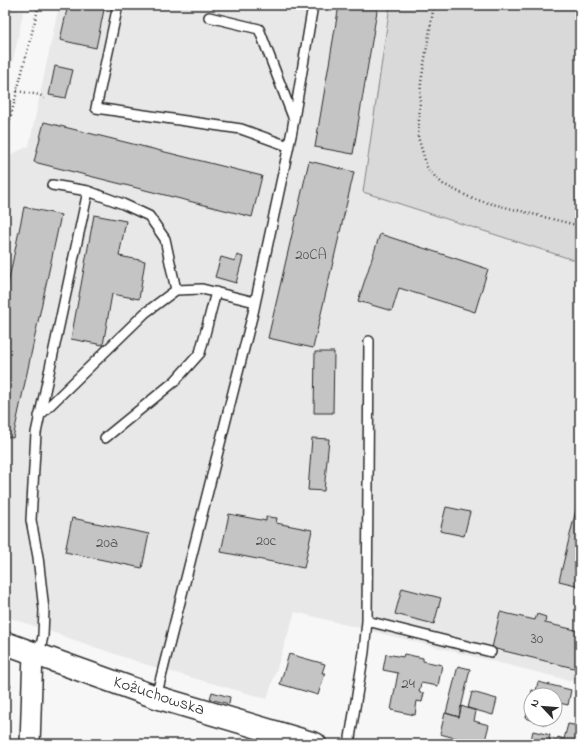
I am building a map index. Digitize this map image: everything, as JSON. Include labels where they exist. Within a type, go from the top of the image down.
[{"type":"main road","name":"Kożuchowska","points":[[5,643],[156,696],[315,744]]},
{"type":"street","points":[[30,744],[36,654]]},
{"type":"lane","points":[[118,5],[96,108],[241,129],[288,146]]},
{"type":"lane","points":[[156,696],[255,302],[294,118],[313,5]]},
{"type":"lane","points":[[209,17],[259,29],[294,118]]},
{"type":"lane","points":[[52,185],[88,192],[123,204],[150,216],[165,239],[176,290]]},
{"type":"lane","points":[[36,654],[44,636],[44,610],[38,557],[31,520],[36,433],[88,192]]},
{"type":"lane","points":[[40,416],[145,313],[176,290],[202,289],[255,302]]},
{"type":"lane","points":[[105,438],[175,380],[200,353],[216,292]]},
{"type":"lane","points":[[350,744],[364,652],[367,621],[369,341]]},
{"type":"lane","points":[[367,621],[491,652]]},
{"type":"path","points":[[5,140],[39,5]]},
{"type":"path","points":[[434,5],[421,82],[418,137],[428,170],[443,184],[473,199],[580,226]]},
{"type":"path","points":[[17,91],[40,95],[45,99]]},
{"type":"shaded area","points":[[59,5],[390,5],[363,192],[580,262],[580,683],[295,612],[267,699],[144,664],[5,616],[5,182],[12,154],[29,146]]},
{"type":"shaded area","points":[[390,5],[580,5],[580,262],[363,192]]},
{"type":"shaded area","points":[[5,7],[23,12],[5,92]]},
{"type":"building","points":[[68,5],[105,5],[96,48],[60,40]]},
{"type":"building","points":[[339,5],[378,5],[353,154],[315,147]]},
{"type":"building","points":[[55,66],[73,70],[66,98],[49,95]]},
{"type":"building","points":[[44,122],[262,176],[252,217],[34,162]]},
{"type":"building","points":[[309,161],[354,172],[313,348],[268,338]]},
{"type":"building","points":[[24,207],[61,215],[13,438],[5,436],[5,298]]},
{"type":"building","points":[[94,215],[126,221],[119,256],[145,261],[139,299],[112,294],[103,345],[71,339]]},
{"type":"building","points":[[380,234],[488,269],[475,312],[399,288],[392,311],[358,301]]},
{"type":"building","points":[[237,255],[243,257],[236,283],[215,277],[221,257],[235,261]]},
{"type":"building","points":[[315,352],[334,352],[333,413],[314,413]]},
{"type":"building","points":[[312,438],[329,439],[324,491],[308,490]]},
{"type":"building","points":[[580,493],[580,586],[559,581]]},
{"type":"building","points":[[446,507],[470,512],[464,536],[440,531]]},
{"type":"building","points":[[229,514],[266,521],[266,517],[277,518],[276,523],[312,530],[304,568],[221,552]]},
{"type":"building","points":[[72,518],[149,534],[142,568],[65,552]]},
{"type":"building","points":[[402,588],[441,598],[434,624],[395,614]]},
{"type":"building","points":[[500,612],[535,620],[537,614],[546,617],[545,623],[580,631],[580,676],[577,675],[578,669],[492,648]]},
{"type":"building","points":[[289,654],[325,664],[322,673],[325,673],[318,695],[280,684]]},
{"type":"building","points":[[386,654],[403,657],[404,654],[423,658],[423,661],[442,665],[438,686],[421,683],[419,692],[424,693],[422,702],[417,701],[415,715],[391,710],[398,673],[383,670]]},
{"type":"building","points":[[458,666],[470,669],[459,717],[446,713]]},
{"type":"building","points":[[538,682],[559,687],[537,687]]},
{"type":"building","points":[[5,683],[11,685],[5,702]]},
{"type":"building","points":[[563,688],[571,690],[568,705],[563,704]]},
{"type":"building","points":[[212,692],[230,697],[229,704],[210,699]]},
{"type":"building","points":[[472,692],[497,699],[493,715],[468,708]]},
{"type":"building","points":[[461,706],[476,711],[474,721],[489,725],[484,744],[478,744],[440,734],[445,713],[459,717]]},
{"type":"building","points":[[568,724],[579,726],[575,744],[530,744],[533,731],[550,735],[549,739],[557,741],[558,737],[564,739]]}]
